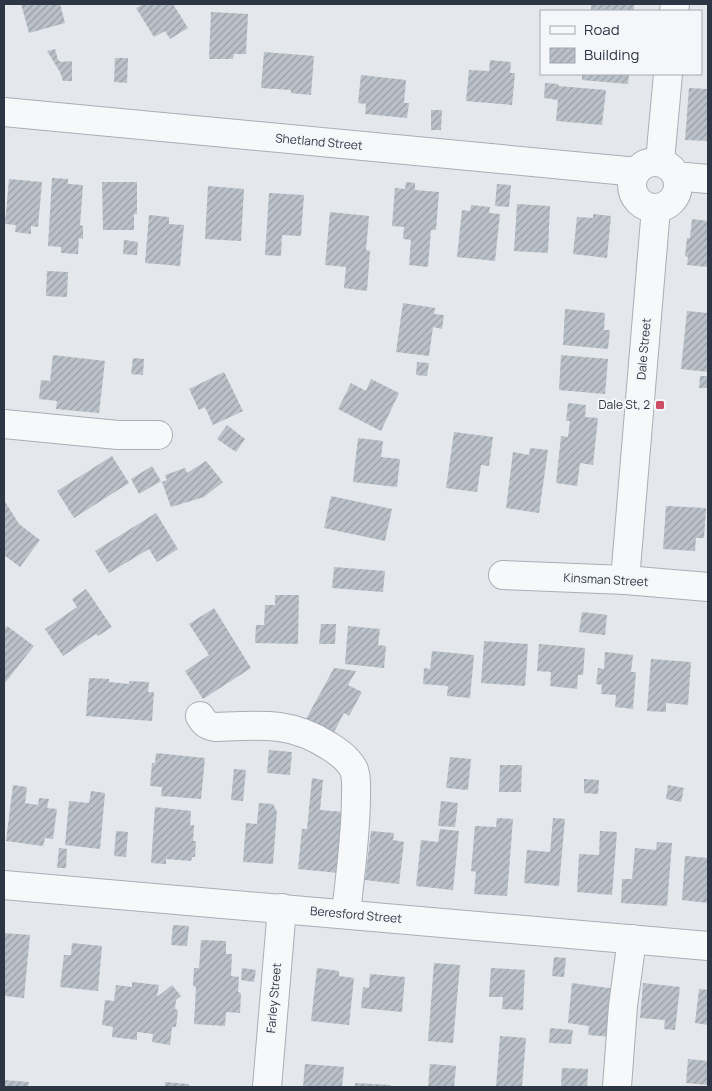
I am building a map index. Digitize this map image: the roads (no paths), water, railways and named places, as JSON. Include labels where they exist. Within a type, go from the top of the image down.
[{"type":"street","points":[[668,75],[669,170],[679,186],[674,199],[663,207],[648,207],[641,204],[635,198],[632,190],[634,174],[638,168],[645,164],[669,170],[686,177],[708,179]]},
{"type":"street","name":"Shetland Street","points":[[4,112],[627,171],[634,174]]},
{"type":"street","name":"Dale Street","points":[[625,580],[656,208]]},
{"type":"street","points":[[4,424],[118,435],[158,435]]},
{"type":"street","name":"Kinsman Street","points":[[503,575],[625,580],[708,588]]},
{"type":"street","points":[[200,716],[208,726],[261,725],[290,728],[318,739],[339,752],[348,761],[354,770],[356,778],[356,805],[346,914]]},
{"type":"street","name":"Beresford Street","points":[[4,885],[708,946]]},
{"type":"street","name":"Farley Street","points":[[267,1087],[282,908]]},
{"type":"street","points":[[617,1087],[623,1006],[632,939]]},
{"type":"place","name":"Dale St, 2","points":[[660,405]]}]
